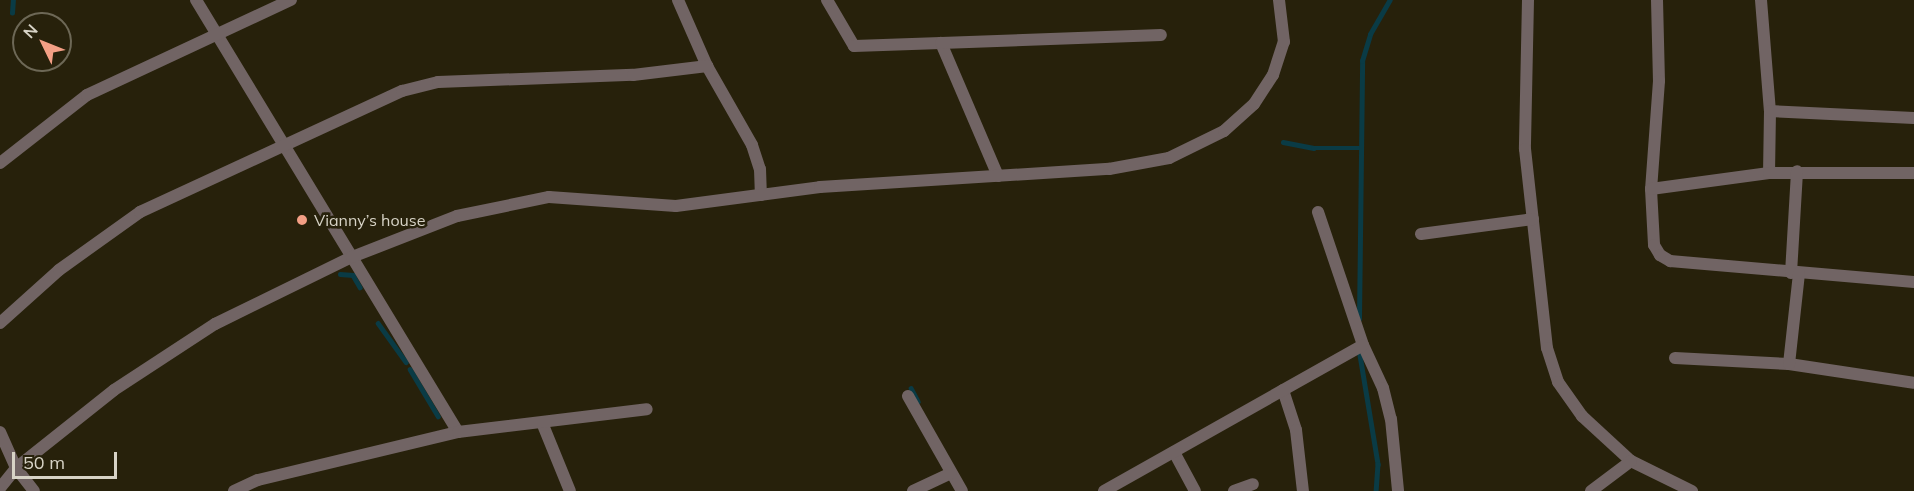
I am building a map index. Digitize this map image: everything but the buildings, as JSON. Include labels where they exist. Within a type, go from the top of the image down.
[{"type":"street","points":[[196,0],[220,35],[283,144],[458,432]]},
{"type":"street","points":[[0,163],[87,95],[291,0]]},
{"type":"street","points":[[678,0],[707,66],[755,151],[761,195]]},
{"type":"street","points":[[827,0],[854,46],[1161,35]]},
{"type":"street","points":[[0,488],[16,468],[114,390],[215,324],[352,257],[457,216],[549,197],[676,206],[761,195],[1109,169],[1169,158],[1224,131],[1254,104],[1274,75],[1284,42],[1279,0]]},
{"type":"street","points":[[1528,0],[1525,149],[1547,348],[1558,382],[1582,416],[1631,461],[1692,491]]},
{"type":"street","points":[[1657,0],[1659,81],[1651,189],[1654,245],[1670,261],[1795,274],[1914,282]]},
{"type":"street","points":[[1761,0],[1770,111],[1769,173]]},
{"type":"street","points":[[942,43],[998,176]]},
{"type":"street","points":[[0,322],[59,270],[134,215],[392,94],[438,82],[633,75],[707,66]]},
{"type":"street","points":[[1770,111],[1914,118]]},
{"type":"street","points":[[1651,189],[1797,171],[1914,173]]},
{"type":"street","points":[[1789,364],[1795,274],[1797,171]]},
{"type":"street","points":[[1318,212],[1363,345],[1383,388],[1391,419],[1398,491]]},
{"type":"street","points":[[1421,234],[1533,219]]},
{"type":"street","points":[[1104,491],[1363,345]]},
{"type":"street","points":[[1675,358],[1789,364],[1914,383]]},
{"type":"street","points":[[1283,390],[1296,430],[1303,491]]},
{"type":"street","points":[[908,396],[962,491]]},
{"type":"street","points":[[234,491],[258,480],[458,432],[543,424],[647,409]]},
{"type":"street","points":[[543,424],[570,491]]},
{"type":"street","points":[[0,432],[16,468],[34,491]]},
{"type":"street","points":[[1174,452],[1195,491]]},
{"type":"street","points":[[1591,491],[1631,461]]},
{"type":"street","points":[[913,491],[951,473]]},
{"type":"street","points":[[1234,491],[1253,484]]},
{"type":"waterway","points":[[12,12],[13,0]]},
{"type":"waterway","points":[[1359,319],[1362,61],[1370,34],[1390,0]]},
{"type":"waterway","points":[[1283,142],[1313,148],[1360,148]]},
{"type":"waterway","points":[[340,274],[353,275],[360,287]]},
{"type":"waterway","points":[[378,323],[406,362]]},
{"type":"waterway","points":[[1359,349],[1378,464],[1376,491]]},
{"type":"waterway","points":[[410,369],[438,416]]},
{"type":"waterway","points":[[911,388],[918,401]]},
{"type":"place","name":"Vianny’s house","points":[[302,220]]}]
